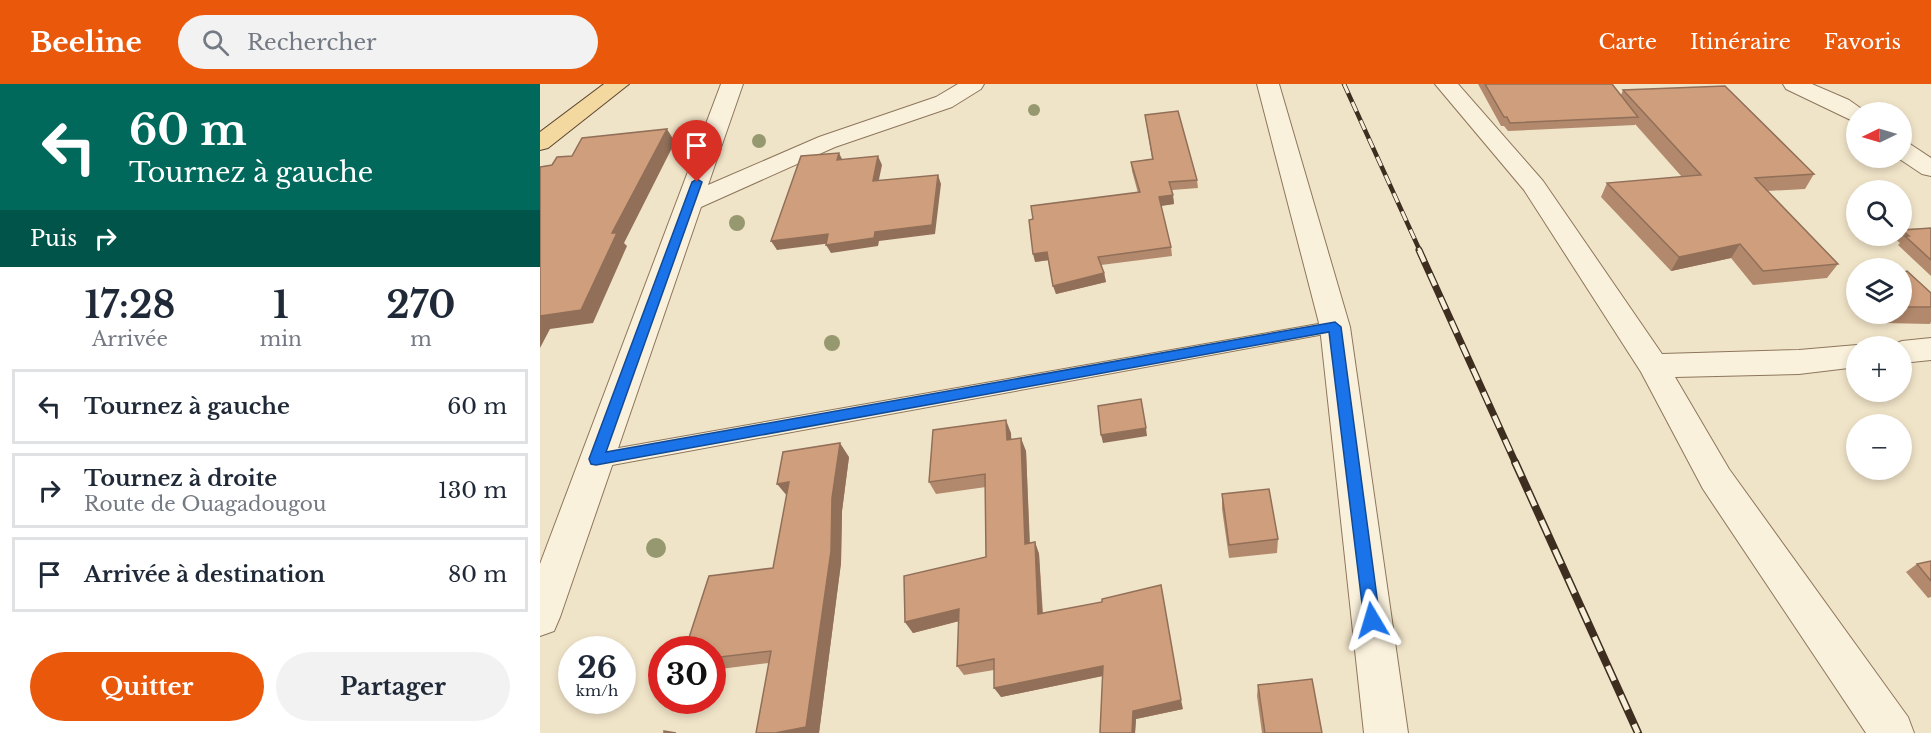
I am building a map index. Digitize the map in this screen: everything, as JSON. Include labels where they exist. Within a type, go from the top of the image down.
[{"type":"main road","points":[[540,143],[618,84]]},
{"type":"street","points":[[540,616],[732,84]]},
{"type":"street","points":[[690,202],[827,142],[944,102],[973,84]]},
{"type":"street","points":[[1269,84],[1335,327],[1386,733]]},
{"type":"street","points":[[1446,84],[1534,186],[1653,366],[1716,479],[1892,733]]},
{"type":"street","points":[[1794,84],[1846,108]]},
{"type":"street","points":[[1912,156],[1931,169]]},
{"type":"street","points":[[1912,351],[1931,349]]},
{"type":"street","points":[[1653,366],[1800,362],[1846,357]]},
{"type":"lane","points":[[596,459],[1335,327]]},
{"type":"building","points":[[1485,84],[1612,84],[1638,117],[1510,123],[1507,117],[1504,117]]},
{"type":"building","points":[[1725,86],[1814,174],[1755,178],[1838,264],[1763,271],[1740,244],[1679,257],[1607,183],[1701,175],[1623,90]]},
{"type":"building","points":[[1178,111],[1197,180],[1169,182],[1173,195],[1159,197],[1171,247],[1098,257],[1104,273],[1053,286],[1047,252],[1033,254],[1029,220],[1033,219],[1031,206],[1140,192],[1131,162],[1153,159],[1145,115]]},
{"type":"building","points":[[667,129],[612,233],[617,233],[581,310],[540,316],[540,167],[552,165],[557,157],[572,156],[582,138]]},
{"type":"building","points":[[839,153],[837,160],[878,156],[873,181],[938,175],[932,225],[875,232],[874,238],[826,245],[828,234],[771,241],[801,156]]},
{"type":"building","points":[[1931,228],[1931,260],[1912,242],[1912,229]]},
{"type":"building","points":[[1912,276],[1931,293],[1931,307],[1912,307]]},
{"type":"building","points":[[1141,399],[1146,428],[1101,435],[1098,406]]},
{"type":"building","points":[[1006,420],[1007,440],[1021,438],[1025,544],[1035,542],[1038,614],[1102,602],[1102,599],[1161,585],[1181,700],[1133,711],[1132,733],[1100,733],[1103,666],[994,688],[994,659],[957,666],[959,609],[905,622],[904,576],[986,557],[985,474],[929,482],[933,430]]},
{"type":"building","points":[[840,443],[832,498],[831,551],[806,727],[775,733],[756,733],[771,651],[726,656],[726,636],[690,636],[709,576],[773,568],[789,482],[777,484],[783,452]]},
{"type":"building","points":[[1269,489],[1278,539],[1229,545],[1222,494]]},
{"type":"building","points":[[1931,561],[1931,581],[1917,564]]},
{"type":"building","points":[[1312,679],[1322,733],[1265,733],[1258,685]]},
{"type":"railway","points":[[1344,84],[1420,251]]},
{"type":"railway","points":[[1419,250],[1516,464]]},
{"type":"railway","points":[[1515,462],[1638,733]]},
{"type":"route","points":[[697,182],[596,459],[1335,327],[1372,620]]}]
